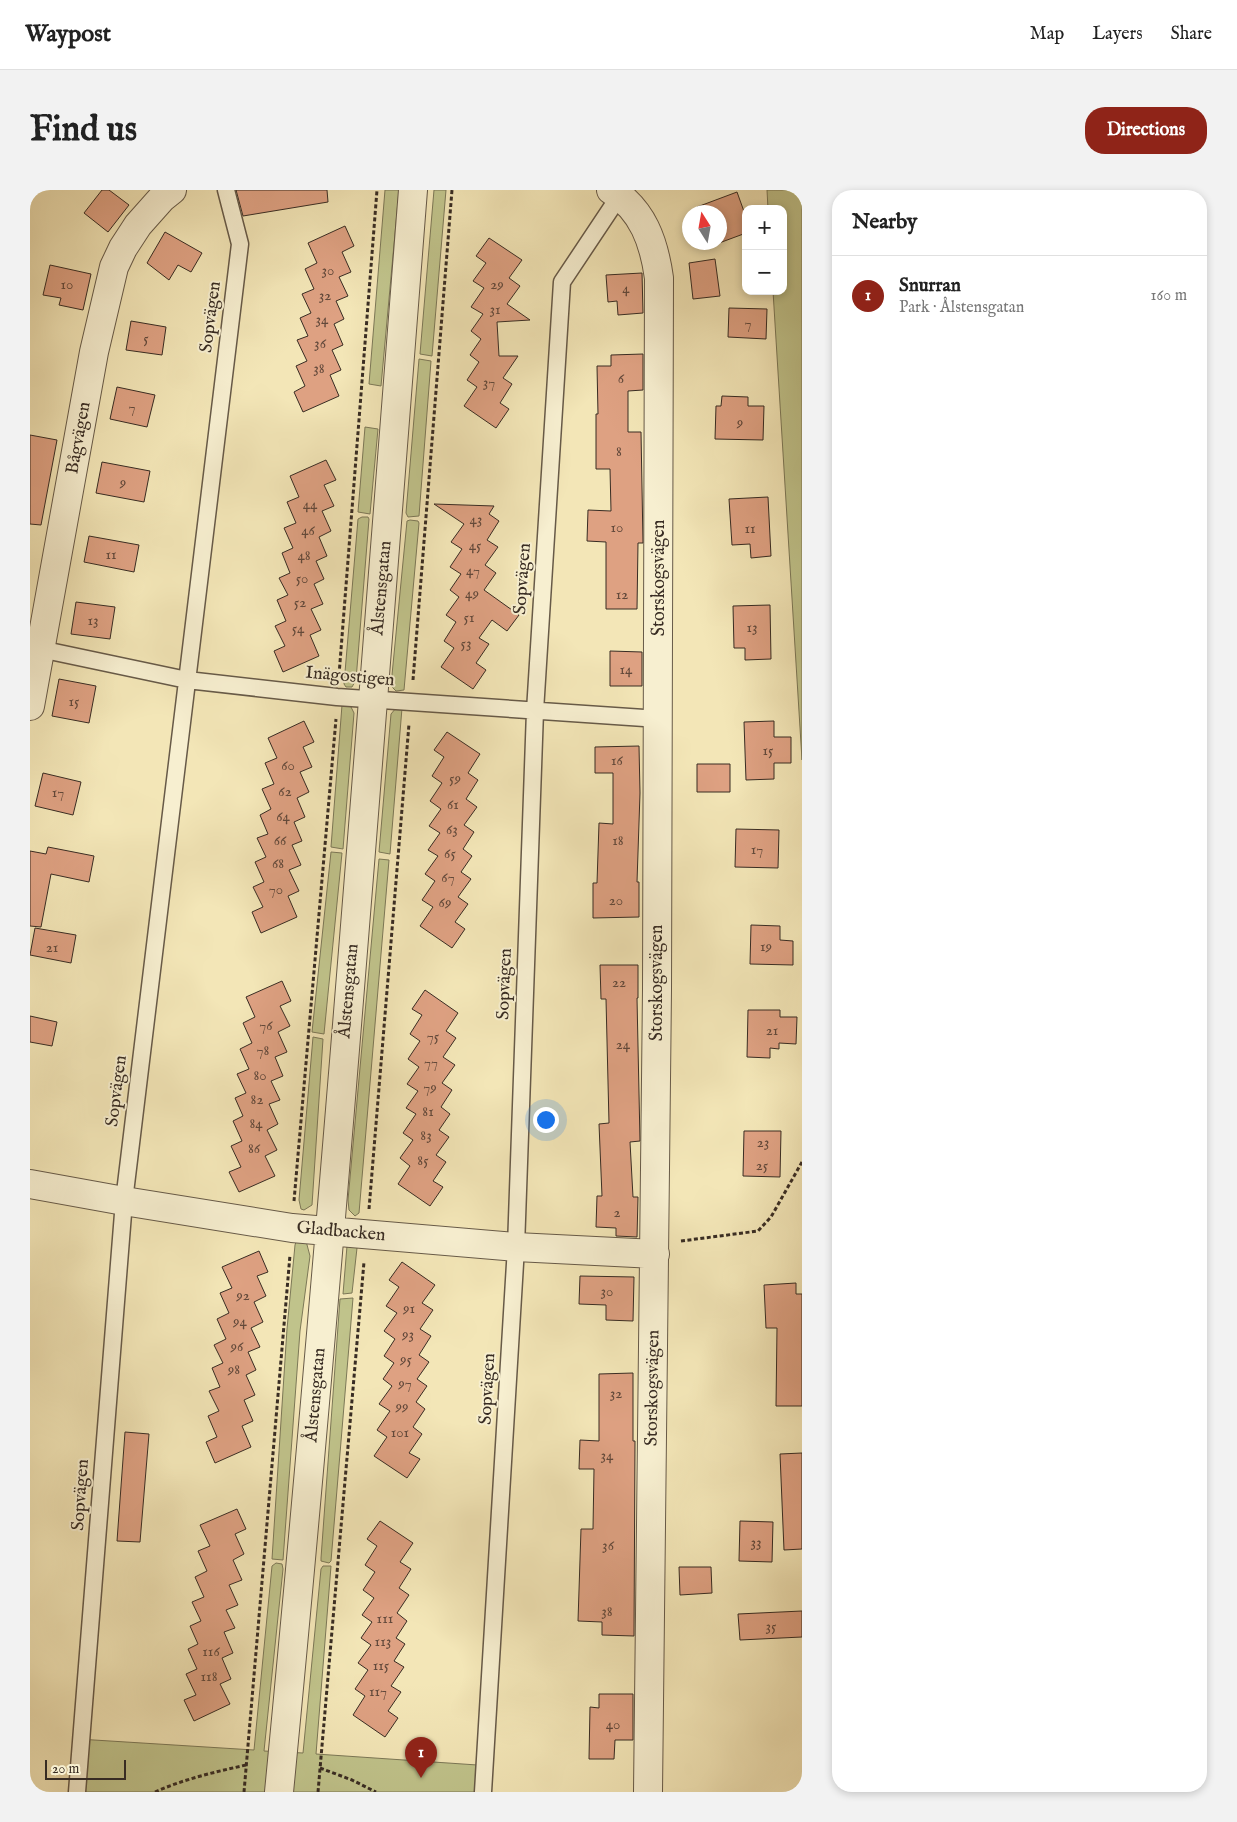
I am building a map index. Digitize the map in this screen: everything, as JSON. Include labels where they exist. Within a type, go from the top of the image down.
[{"type":"street","name":"Bågvägen","points":[[30,706],[94,352],[114,267],[123,248],[138,225],[162,198],[172,190]]},
{"type":"street","name":"Ålstensgatan","points":[[279,1792],[330,1232],[413,190]]},
{"type":"street","name":"Storskogsvägen","points":[[615,193],[636,212],[647,231],[656,254],[660,278],[655,1254],[648,1792]]},
{"type":"street","name":"Gladbacken","points":[[30,1184],[292,1228],[516,1247],[655,1254]]},
{"type":"lane","name":"Sopvägen","points":[[77,1792],[124,1201],[240,244],[226,190]]},
{"type":"lane","name":"Sopvägen","points":[[483,1792],[516,1247],[535,711],[562,282],[615,193]]},
{"type":"lane","name":"Inägostigen","points":[[40,649],[188,680],[338,697],[659,719]]},
{"type":"path","points":[[244,1792],[338,697],[376,190]]},
{"type":"path","points":[[318,1792],[411,702],[452,190]]},
{"type":"path","points":[[655,1254],[666,1243],[758,1231],[772,1217],[802,1162]]},
{"type":"path","points":[[155,1792],[214,1772],[246,1765]]},
{"type":"path","points":[[320,1768],[352,1780],[376,1792]]},
{"type":"green space","points":[[385,190],[399,190],[381,386],[369,384]]},
{"type":"green space","points":[[434,190],[446,190],[432,356],[420,354]]},
{"type":"green space","points":[[767,190],[802,190],[802,760],[773,295],[787,295],[787,205],[768,205]]},
{"type":"green space","points":[[419,359],[431,361],[419,516],[408,517],[406,513]]},
{"type":"green space","points":[[365,427],[378,429],[370,514],[358,512]]},
{"type":"green space","points":[[368,517],[369,519],[356,680],[352,687],[346,687],[344,684],[358,519]]},
{"type":"green space","points":[[407,521],[418,521],[419,523],[404,690],[396,691],[391,685]]},
{"type":"green space","points":[[342,705],[350,705],[354,713],[343,849],[331,847]]},
{"type":"green space","points":[[396,708],[402,708],[390,854],[379,852],[391,714]]},
{"type":"green space","points":[[331,852],[342,853],[324,1034],[312,1032]]},
{"type":"green space","points":[[379,859],[389,860],[359,1213],[355,1216],[349,1210],[348,1200]]},
{"type":"green space","points":[[313,1037],[323,1039],[312,1205],[304,1210],[301,1209],[299,1200]]},
{"type":"green space","points":[[298,1236],[306,1241],[310,1256],[300,1331],[283,1560],[272,1559],[287,1329],[295,1245]]},
{"type":"green space","points":[[358,1239],[352,1293],[343,1294],[347,1246]]},
{"type":"green space","points":[[353,1298],[331,1561],[329,1563],[321,1561],[321,1558],[340,1299]]},
{"type":"green space","points":[[276,1563],[282,1564],[283,1569],[264,1751],[303,1753],[321,1569],[323,1566],[331,1566],[316,1754],[492,1766],[491,1792],[74,1792],[78,1739],[254,1750],[272,1566]]},
{"type":"building","points":[[102,190],[109,190],[129,205],[108,232],[84,213]]},
{"type":"building","points":[[236,190],[327,190],[328,202],[243,216]]},
{"type":"building","points":[[737,192],[742,206],[742,234],[727,240],[727,205],[702,205]]},
{"type":"building","points":[[345,226],[354,246],[342,252],[351,272],[339,277],[348,296],[336,301],[344,319],[334,324],[343,345],[332,350],[341,370],[330,375],[339,396],[303,412],[294,392],[305,386],[296,366],[307,361],[297,340],[308,336],[300,318],[311,313],[302,294],[314,289],[305,269],[317,263],[308,243]]},
{"type":"building","points":[[165,232],[202,253],[191,272],[178,265],[169,280],[147,263]]},
{"type":"building","points":[[489,238],[522,260],[509,278],[520,286],[507,304],[530,320],[497,322],[499,356],[518,356],[503,378],[512,384],[500,403],[509,409],[496,428],[464,406],[477,387],[467,380],[479,362],[470,355],[481,339],[471,331],[483,314],[471,307],[484,288],[473,281],[486,263],[476,256]]},
{"type":"building","points":[[715,259],[720,296],[693,299],[689,263]]},
{"type":"building","points":[[50,265],[91,274],[83,310],[59,305],[61,298],[43,295]]},
{"type":"building","points":[[642,273],[643,313],[618,315],[617,301],[608,302],[606,275]]},
{"type":"building","points":[[729,308],[767,309],[766,339],[728,337]]},
{"type":"building","points":[[131,321],[166,327],[162,355],[126,350]]},
{"type":"building","points":[[643,354],[643,390],[628,391],[628,432],[641,432],[643,543],[638,543],[637,609],[606,609],[606,542],[587,541],[588,510],[611,511],[610,469],[596,469],[597,366],[611,366],[611,355]]},
{"type":"building","points":[[117,387],[155,395],[147,427],[110,419]]},
{"type":"building","points":[[722,396],[748,397],[748,406],[764,406],[763,440],[715,439],[716,406],[721,406]]},
{"type":"building","points":[[30,435],[57,440],[41,525],[30,524]]},
{"type":"building","points":[[326,460],[336,480],[324,485],[334,506],[322,511],[331,531],[319,537],[327,556],[316,561],[324,579],[314,584],[323,604],[311,609],[321,630],[310,635],[319,656],[283,672],[274,651],[285,646],[275,626],[286,621],[277,600],[288,595],[279,578],[290,573],[282,553],[293,548],[284,528],[296,523],[287,502],[299,497],[290,476]]},
{"type":"building","points":[[102,462],[150,471],[144,502],[96,493]]},
{"type":"building","points":[[768,497],[771,556],[751,558],[750,544],[732,545],[729,499]]},
{"type":"building","points":[[434,504],[494,506],[489,514],[499,521],[487,540],[498,547],[485,565],[496,573],[484,590],[519,615],[507,631],[492,620],[479,638],[489,644],[476,663],[486,670],[473,689],[441,667],[454,648],[444,641],[456,622],[446,615],[459,597],[450,590],[461,574],[450,567],[462,549],[451,542],[464,524]]},
{"type":"building","points":[[89,536],[139,545],[134,572],[84,562]]},
{"type":"building","points":[[76,602],[115,607],[110,639],[71,634]]},
{"type":"building","points":[[770,605],[771,659],[745,660],[745,648],[734,648],[733,606]]},
{"type":"building","points":[[610,651],[642,652],[642,686],[610,686]]},
{"type":"building","points":[[59,679],[96,686],[89,723],[52,716]]},
{"type":"building","points":[[304,721],[314,742],[303,747],[312,767],[300,772],[309,792],[297,798],[305,817],[294,822],[302,841],[292,845],[301,865],[289,870],[299,891],[288,896],[297,917],[261,933],[252,912],[263,907],[253,887],[264,882],[255,862],[266,857],[257,838],[268,834],[260,815],[271,809],[262,789],[274,784],[265,763],[277,758],[268,738]]},
{"type":"building","points":[[774,721],[774,737],[791,737],[791,763],[774,763],[774,779],[746,780],[744,722]]},
{"type":"building","points":[[447,732],[480,754],[468,773],[478,780],[466,799],[477,807],[464,825],[474,832],[463,849],[472,856],[461,872],[471,879],[458,897],[468,904],[455,922],[465,929],[452,948],[420,926],[433,907],[422,900],[435,881],[425,874],[438,856],[428,850],[440,833],[429,826],[441,809],[430,801],[442,783],[432,776],[444,757],[434,750]]},
{"type":"building","points":[[639,746],[640,793],[637,882],[639,882],[639,917],[593,918],[593,883],[597,883],[599,823],[613,824],[613,773],[595,773],[595,747]]},
{"type":"building","points":[[697,764],[730,764],[730,792],[697,792]]},
{"type":"building","points":[[43,773],[81,782],[73,815],[35,806]]},
{"type":"building","points":[[736,829],[779,830],[778,868],[735,867]]},
{"type":"building","points":[[48,847],[94,856],[89,882],[51,874],[41,927],[30,926],[30,851],[46,854]]},
{"type":"building","points":[[751,925],[780,926],[780,940],[793,941],[793,965],[750,964]]},
{"type":"building","points":[[35,928],[76,935],[71,963],[30,955]]},
{"type":"building","points":[[600,965],[638,965],[640,1141],[630,1142],[633,1197],[638,1197],[637,1237],[616,1236],[616,1228],[596,1227],[597,1196],[602,1196],[599,1124],[609,1123],[606,999],[601,999]]},
{"type":"building","points":[[282,981],[291,1001],[280,1006],[290,1026],[278,1032],[287,1052],[275,1057],[283,1076],[271,1081],[280,1100],[269,1104],[278,1124],[267,1130],[277,1150],[265,1156],[275,1176],[239,1192],[229,1172],[241,1167],[231,1146],[242,1141],[233,1121],[243,1116],[235,1098],[246,1093],[237,1074],[249,1069],[240,1049],[252,1043],[243,1023],[255,1017],[246,997]]},
{"type":"building","points":[[425,990],[458,1013],[446,1031],[456,1038],[443,1057],[455,1065],[442,1083],[452,1090],[441,1107],[450,1114],[439,1130],[449,1137],[436,1155],[446,1162],[433,1181],[443,1187],[430,1206],[398,1184],[410,1166],[400,1158],[413,1140],[403,1133],[416,1114],[406,1108],[418,1091],[407,1084],[419,1067],[408,1059],[420,1041],[410,1034],[422,1015],[412,1009]]},
{"type":"building","points":[[748,1010],[780,1010],[780,1017],[797,1017],[796,1044],[779,1043],[779,1049],[770,1048],[770,1058],[747,1057]]},
{"type":"building","points":[[30,1016],[57,1022],[52,1046],[30,1042]]},
{"type":"building","points":[[744,1131],[781,1131],[780,1177],[743,1176]]},
{"type":"building","points":[[259,1251],[268,1272],[257,1276],[266,1296],[254,1302],[263,1322],[251,1328],[260,1347],[248,1352],[256,1370],[246,1375],[255,1395],[244,1400],[253,1421],[242,1426],[251,1447],[215,1463],[206,1442],[217,1437],[208,1416],[219,1411],[209,1391],[220,1387],[212,1368],[223,1363],[214,1345],[226,1339],[217,1319],[229,1313],[220,1293],[232,1288],[222,1267]]},
{"type":"building","points":[[402,1262],[435,1285],[422,1303],[433,1310],[420,1329],[431,1336],[419,1355],[429,1362],[417,1379],[427,1386],[416,1402],[425,1409],[413,1427],[422,1434],[409,1453],[420,1459],[407,1478],[374,1456],[387,1437],[377,1430],[390,1411],[379,1404],[392,1386],[383,1379],[394,1363],[384,1356],[395,1339],[384,1331],[397,1313],[386,1306],[399,1287],[389,1280]]},
{"type":"building","points":[[580,1276],[634,1277],[633,1321],[606,1320],[606,1305],[579,1304]]},
{"type":"building","points":[[796,1283],[796,1294],[802,1294],[802,1406],[776,1406],[777,1328],[766,1328],[764,1285]]},
{"type":"building","points":[[633,1373],[633,1441],[635,1441],[634,1636],[602,1635],[602,1622],[578,1621],[581,1529],[593,1529],[594,1469],[579,1469],[580,1440],[599,1441],[599,1374]]},
{"type":"building","points":[[125,1432],[149,1434],[140,1542],[117,1541]]},
{"type":"building","points":[[802,1453],[802,1549],[784,1550],[780,1454]]},
{"type":"building","points":[[237,1509],[246,1529],[235,1534],[244,1554],[233,1560],[242,1580],[229,1585],[238,1605],[226,1610],[235,1628],[224,1632],[233,1653],[222,1658],[231,1679],[220,1684],[230,1704],[194,1721],[184,1700],[196,1695],[186,1674],[197,1669],[188,1649],[198,1644],[190,1626],[201,1621],[192,1602],[204,1597],[195,1577],[207,1571],[198,1551],[210,1546],[200,1525]]},
{"type":"building","points":[[380,1521],[413,1543],[400,1562],[411,1569],[399,1588],[409,1595],[397,1613],[407,1621],[396,1638],[405,1644],[394,1661],[404,1667],[391,1686],[401,1692],[388,1711],[398,1718],[385,1737],[353,1715],[365,1696],[355,1689],[368,1670],[358,1663],[371,1645],[361,1638],[372,1622],[362,1615],[374,1598],[363,1590],[375,1572],[365,1565],[377,1546],[367,1539]]},
{"type":"building","points":[[740,1521],[773,1522],[772,1562],[739,1561]]},
{"type":"building","points":[[679,1567],[711,1567],[712,1593],[680,1595]]},
{"type":"building","points":[[802,1611],[802,1637],[740,1640],[738,1614]]},
{"type":"building","points":[[599,1694],[633,1694],[633,1740],[615,1740],[614,1759],[589,1759],[590,1707],[599,1708]]},
{"type":"place","name":"Snurran","points":[[421,1778]]}]
